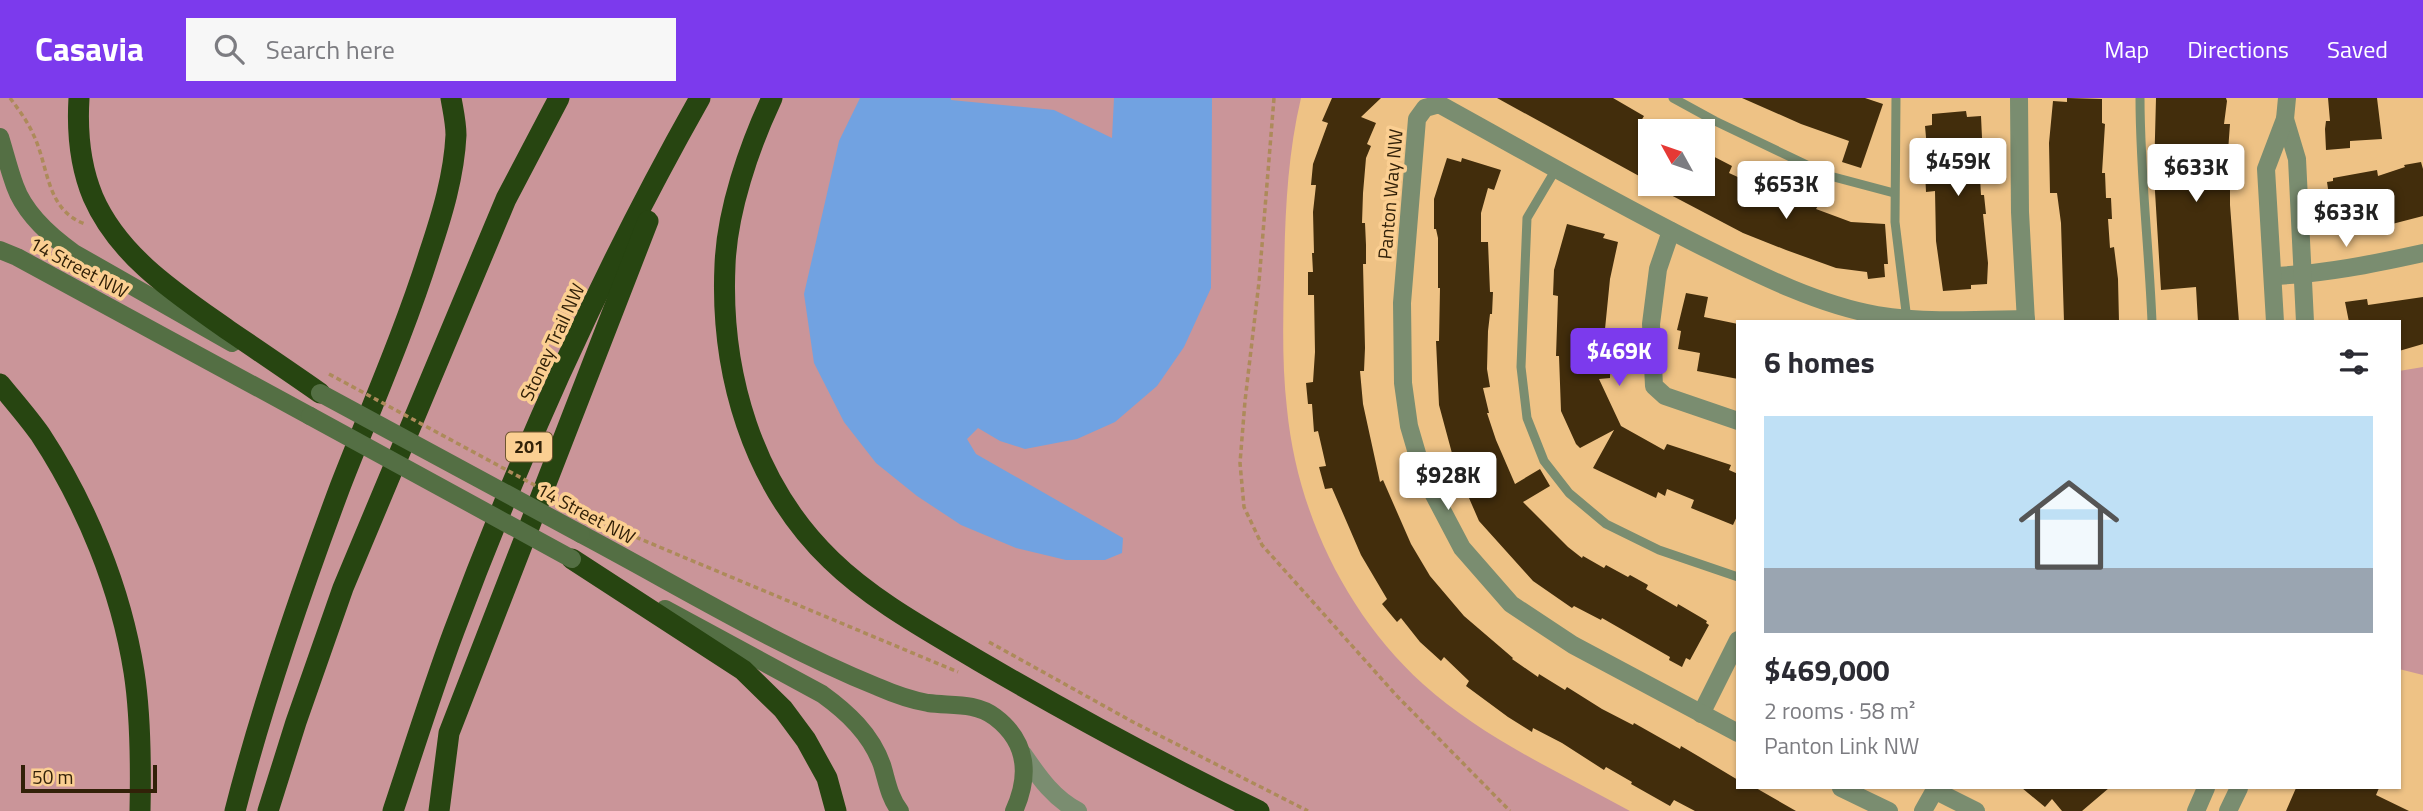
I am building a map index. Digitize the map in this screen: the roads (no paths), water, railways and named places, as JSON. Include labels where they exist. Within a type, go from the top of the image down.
[{"type":"highway","points":[[79,98],[82,160],[93,198],[130,251],[169,289],[325,384]]},
{"type":"highway","points":[[235,811],[254,734],[298,603],[419,286],[438,227],[452,174],[456,132],[451,98]]},
{"type":"highway","points":[[268,811],[343,588],[506,199],[559,98]]},
{"type":"highway","name":"Stoney Trail NW","points":[[393,811],[454,632],[497,522],[611,268],[700,98]]},
{"type":"highway","points":[[772,98],[734,203],[725,263],[725,326],[740,404],[760,461],[784,503],[831,560],[862,585],[931,632],[1116,737],[1259,811]]},
{"type":"highway","points":[[439,811],[449,733],[688,120]]},
{"type":"highway","points":[[0,383],[40,434],[81,508],[111,576],[134,671],[141,760],[140,811]]},
{"type":"highway","points":[[572,559],[743,670],[783,709],[806,740],[827,778],[836,811]]},
{"type":"main road","name":"14 Street NW","points":[[0,137],[15,187],[30,212],[52,238],[74,253],[325,384],[581,534],[815,660],[912,699],[983,710],[1005,727],[1023,754]]},
{"type":"main road","name":"14 Street NW","points":[[0,250],[815,690],[840,707],[864,732],[876,751],[890,793],[900,811]]},
{"type":"main road","points":[[1014,811],[1022,794],[1025,777],[1023,754]]},
{"type":"street","name":"Panton Way NW","points":[[2019,98],[2020,212],[2026,320]]},
{"type":"street","points":[[2275,320],[2266,169],[2285,120],[2287,98]]},
{"type":"street","name":"Panton Way NW","points":[[1736,732],[1573,645],[1511,604],[1462,548],[1423,474],[1409,426],[1403,383],[1402,303],[1417,119],[1422,103],[1438,104],[1671,231],[1749,270],[1811,296],[1876,315],[1907,320],[1943,320]]},
{"type":"street","points":[[2285,120],[2297,159],[2305,320]]},
{"type":"street","points":[[1671,231],[1658,269],[1651,324],[1654,386],[1665,396],[1736,420]]},
{"type":"street","points":[[2273,276],[2304,275],[2423,253]]},
{"type":"street","points":[[1701,714],[1736,644]]},
{"type":"street","name":"14 Street NW","points":[[1023,754],[1043,783],[1063,803],[1078,811]]},
{"type":"street","points":[[1843,789],[1889,811]]},
{"type":"street","points":[[1923,811],[1935,789],[1976,811]]},
{"type":"street","points":[[2196,811],[2206,789]]},
{"type":"street","points":[[2228,811],[2239,789]]},
{"type":"lane","points":[[1673,98],[1830,176],[1894,193]]},
{"type":"lane","points":[[1896,98],[1895,222],[1907,320]]},
{"type":"lane","points":[[2140,98],[2140,154],[2152,320]]},
{"type":"lane","points":[[1556,169],[1527,218],[1521,367],[1527,418],[1544,461],[1569,493],[1606,524],[1659,550],[1736,576]]},
{"type":"water","points":[[860,98],[951,98],[1054,110],[1112,138],[1114,98],[1212,98],[1211,288],[1184,347],[1157,386],[1115,422],[1077,439],[1025,449],[1000,441],[978,428],[967,439],[976,454],[1123,538],[1122,553],[1105,560],[1066,560],[1016,548],[961,525],[917,496],[876,463],[844,422],[814,363],[804,294],[839,141]]}]
